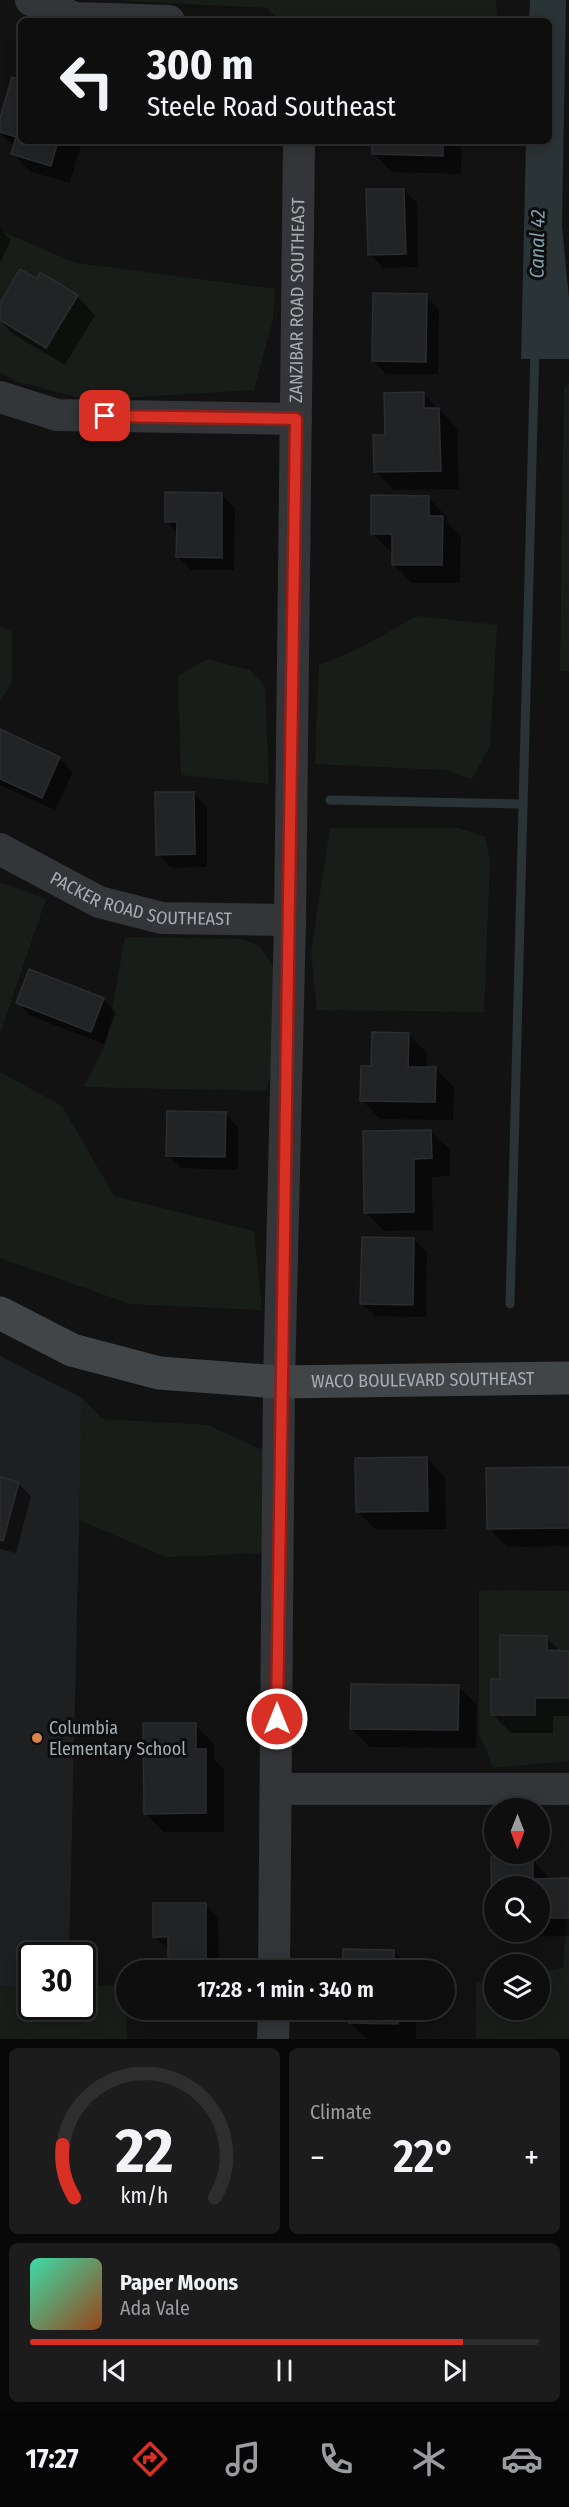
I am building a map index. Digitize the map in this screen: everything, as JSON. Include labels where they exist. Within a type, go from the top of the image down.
[{"type":"street","points":[[31,0],[75,18]]},
{"type":"street","name":"ZANZIBAR ROAD SOUTHEAST","points":[[274,1960],[279,1382],[290,920],[299,144]]},
{"type":"street","points":[[0,397],[57,416],[296,419]]},
{"type":"street","name":"PACKER ROAD SOUTHEAST","points":[[0,849],[99,902],[152,916],[290,920]]},
{"type":"street","name":"WACO BOULEVARD SOUTHEAST","points":[[0,1313],[72,1350],[159,1373],[279,1382],[569,1378]]},
{"type":"street","points":[[276,1789],[569,1790]]},
{"type":"street","points":[[273,2039],[274,2020]]},
{"type":"shaded area","points":[[115,0],[496,0],[497,17],[277,18],[267,8]]},
{"type":"shaded area","points":[[0,231],[76,263],[275,289],[273,319],[254,390],[88,400],[15,381],[0,372]]},
{"type":"shaded area","points":[[569,383],[569,671],[560,671],[564,387]]},
{"type":"shaded area","points":[[417,616],[497,625],[490,746],[472,779],[445,770],[315,764],[319,665],[358,649]]},
{"type":"shaded area","points":[[0,626],[12,631],[12,683],[0,701]]},
{"type":"shaded area","points":[[207,659],[249,670],[265,686],[269,784],[181,775],[178,676]]},
{"type":"shaded area","points":[[330,828],[458,828],[485,837],[490,860],[484,1012],[317,1010],[311,952]]},
{"type":"shaded area","points":[[0,882],[46,899],[0,1033]]},
{"type":"shaded area","points":[[125,937],[241,939],[260,946],[277,973],[273,1066],[266,1091],[84,1087],[106,1043]]},
{"type":"shaded area","points":[[0,1072],[62,1106],[114,1196],[254,1231],[262,1310],[130,1304],[0,1258]]},
{"type":"shaded area","name":"Columbia Elementary School","points":[[0,1356],[82,1398],[69,1942],[18,1942],[18,1985],[0,1985]]},
{"type":"shaded area","points":[[82,1398],[103,1419],[208,1425],[264,1451],[266,1553],[166,1557],[79,1520]]},
{"type":"shaded area","points":[[479,1590],[569,1591],[569,1761],[493,1768],[479,1733]]},
{"type":"shaded area","points":[[569,1881],[569,2039],[476,2039],[476,1983],[484,1982],[484,2020],[550,2020],[550,1970],[563,1968]]},
{"type":"shaded area","points":[[0,1985],[18,1985],[18,2020],[96,2020],[96,1986],[116,1985],[116,2020],[127,2020],[127,2039],[0,2039]]},
{"type":"water","name":"Canal 42","points":[[530,0],[566,0],[562,226],[569,299],[569,359],[521,359],[526,144],[552,144],[552,18],[529,18]]},
{"type":"building","points":[[12,77],[18,79],[18,144],[57,144],[51,166],[11,154],[16,137],[0,132],[0,118]]},
{"type":"building","points":[[372,144],[443,144],[443,156],[372,154]]},
{"type":"building","points":[[366,189],[404,189],[406,254],[368,255]]},
{"type":"building","points":[[20,269],[37,279],[40,272],[78,295],[46,348],[0,320],[0,303]]},
{"type":"building","points":[[373,293],[427,294],[426,362],[372,361]]},
{"type":"building","points":[[424,392],[424,408],[439,408],[441,471],[374,472],[373,435],[385,435],[384,393]]},
{"type":"building","points":[[165,492],[222,493],[222,558],[176,557],[177,522],[165,522]]},
{"type":"building","points":[[371,495],[429,496],[429,516],[443,516],[442,565],[392,565],[392,534],[371,534]]},
{"type":"building","points":[[0,729],[60,757],[42,798],[0,779]]},
{"type":"building","points":[[155,792],[194,792],[195,854],[156,855]]},
{"type":"building","points":[[29,969],[104,998],[91,1032],[16,1003]]},
{"type":"building","points":[[372,1032],[409,1033],[408,1067],[436,1067],[435,1102],[360,1101],[361,1066],[371,1066]]},
{"type":"building","points":[[167,1111],[226,1112],[225,1157],[166,1156]]},
{"type":"building","points":[[431,1130],[432,1158],[414,1159],[414,1212],[364,1213],[363,1131]]},
{"type":"building","points":[[362,1237],[414,1238],[413,1305],[360,1304]]},
{"type":"building","points":[[427,1457],[428,1511],[356,1512],[355,1458]]},
{"type":"building","points":[[569,1467],[569,1528],[487,1529],[486,1468]]},
{"type":"building","points":[[0,1477],[19,1482],[3,1541],[0,1540]]},
{"type":"building","points":[[500,1635],[547,1636],[547,1650],[569,1651],[569,1698],[535,1698],[535,1715],[491,1715],[491,1679],[500,1679]]},
{"type":"building","points":[[351,1684],[459,1685],[458,1730],[350,1729]]},
{"type":"building","points":[[143,1723],[196,1723],[196,1749],[206,1749],[206,1813],[144,1814]]},
{"type":"building","points":[[491,1864],[533,1864],[533,1876],[491,1876]]},
{"type":"building","points":[[569,1878],[569,1918],[550,1918],[550,1879]]},
{"type":"building","points":[[153,1903],[206,1903],[206,1960],[168,1960],[168,1937],[153,1937]]},
{"type":"building","points":[[343,1949],[394,1950],[394,1960],[342,1960]]},
{"type":"building","points":[[349,2020],[398,2020],[398,2024],[349,2023]]},
{"type":"waterway","points":[[510,1304],[535,347]]},
{"type":"waterway","points":[[330,800],[523,804]]},
{"type":"place","name":"Columbia Elementary School","points":[[37,1738]]},
{"type":"route","points":[[105,416],[296,419],[290,920],[279,1382],[277,1719]]}]
